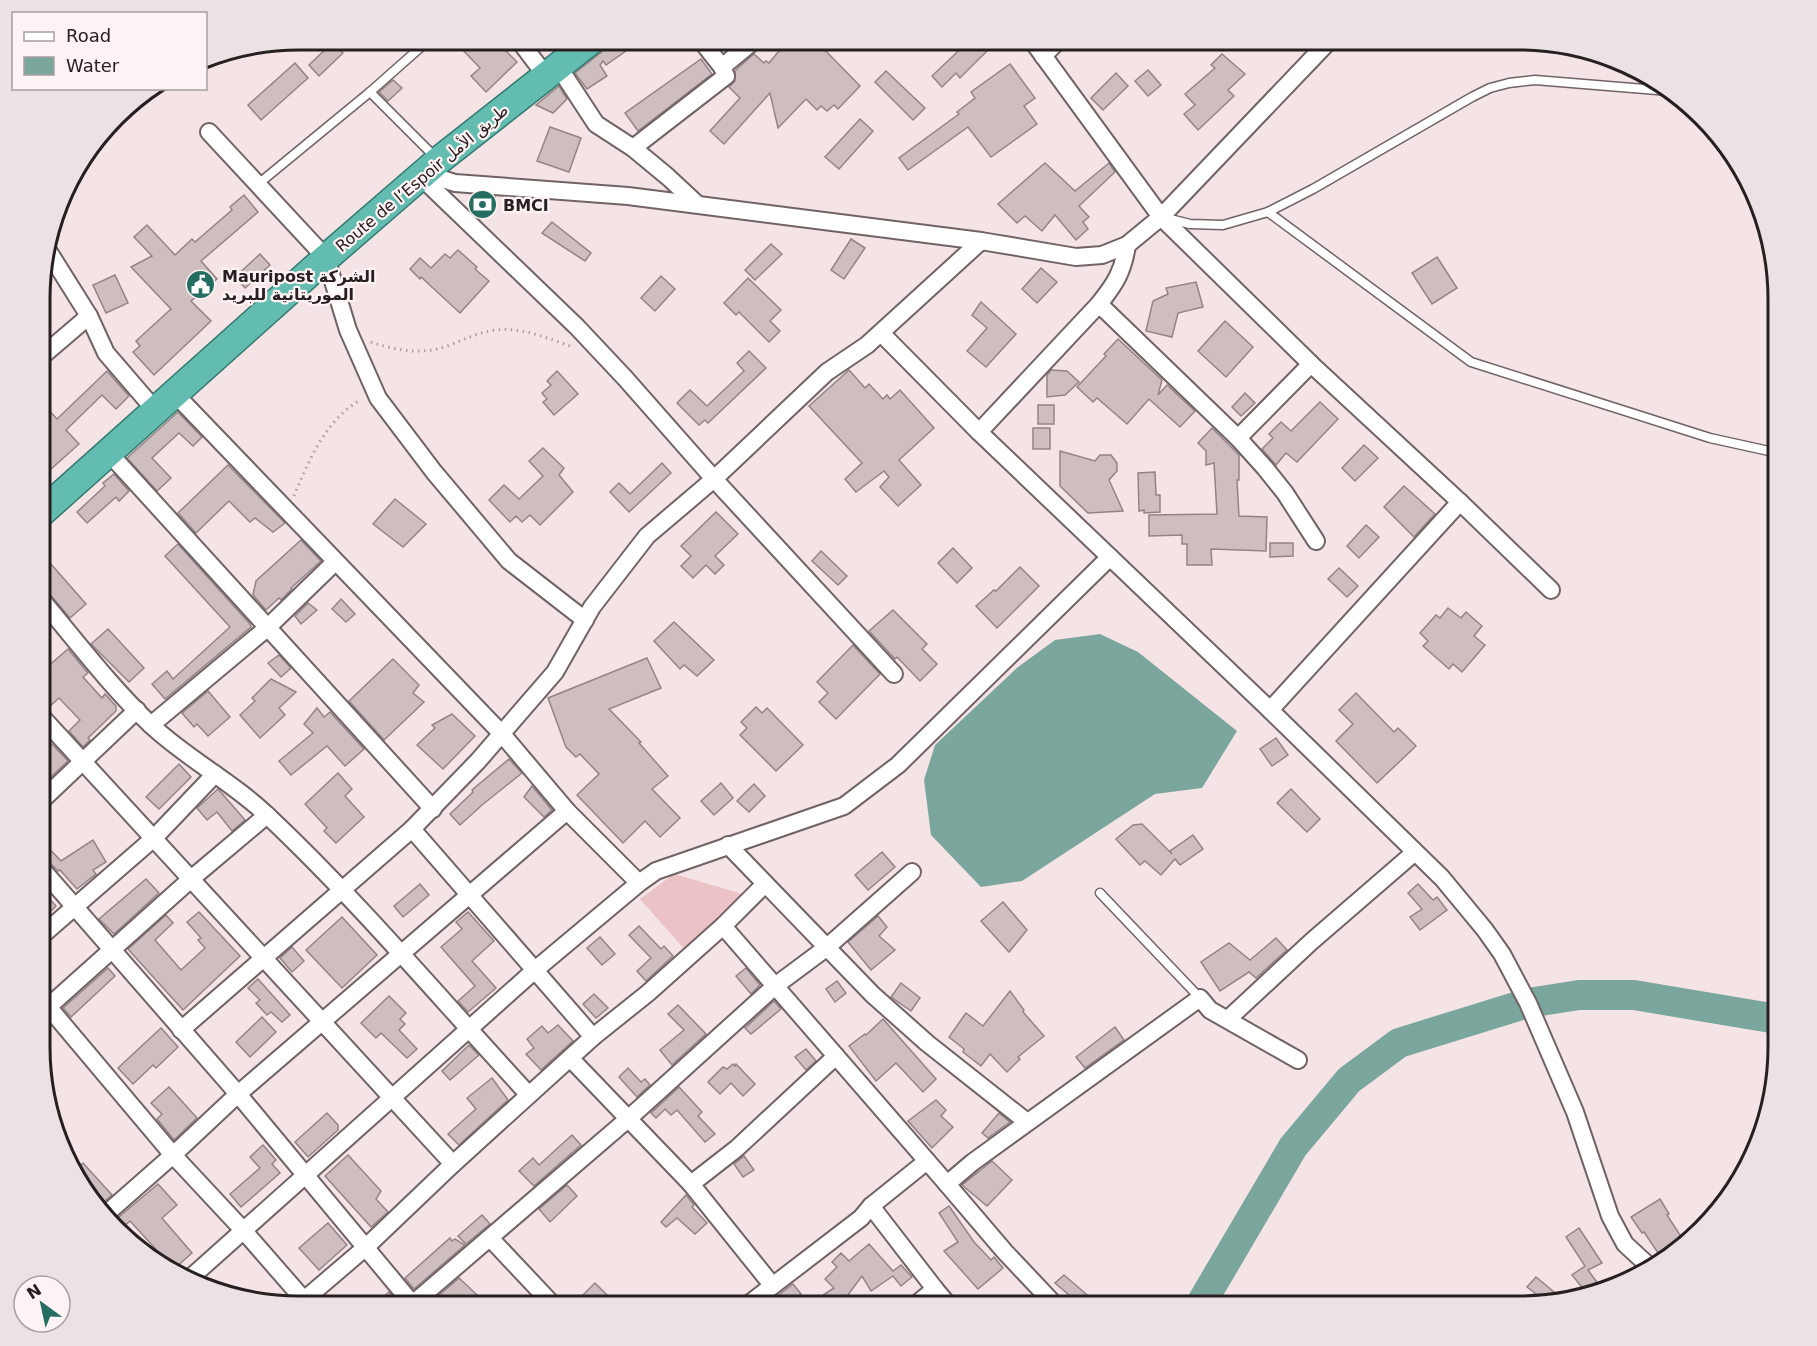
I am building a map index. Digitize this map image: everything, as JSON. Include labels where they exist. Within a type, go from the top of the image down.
[{"type":"highway","name":"Route de l’Espoir طريق الأمل","points":[[50,505],[428,170],[579,50]]},
{"type":"street","points":[[530,50],[552,71],[596,124],[633,148],[697,204]]},
{"type":"street","points":[[633,148],[726,76],[709,50]]},
{"type":"street","points":[[722,67],[743,50]]},
{"type":"street","points":[[1039,50],[1161,217],[1311,364],[1551,590]]},
{"type":"street","points":[[1043,56],[1049,50]]},
{"type":"street","points":[[428,170],[455,183],[628,196],[981,241],[1076,257],[1102,255],[1127,245],[1161,217],[1320,50]]},
{"type":"street","points":[[209,132],[326,258],[350,333],[375,392],[434,472],[509,561],[585,620]]},
{"type":"street","points":[[428,170],[625,378],[714,479],[894,674]]},
{"type":"street","points":[[181,1030],[433,809],[555,672],[585,620],[647,536],[714,479],[827,372],[867,345],[981,241]]},
{"type":"street","points":[[979,432],[1099,304],[1124,266],[1127,245]]},
{"type":"street","points":[[53,258],[89,316],[106,353],[165,401],[297,522],[502,734],[567,811],[639,883]]},
{"type":"street","points":[[1099,304],[1238,438],[1272,476],[1316,541]]},
{"type":"street","points":[[50,349],[89,316]]},
{"type":"street","points":[[881,333],[979,432],[1270,710],[1458,896],[1502,954],[1528,1003],[1575,1112],[1610,1216],[1625,1244],[1645,1262]]},
{"type":"street","points":[[1238,438],[1311,364]]},
{"type":"street","points":[[108,452],[433,809]]},
{"type":"street","points":[[1270,710],[1460,502]]},
{"type":"street","points":[[195,1274],[535,970],[639,883],[656,871],[844,806],[898,765],[1110,557]]},
{"type":"street","points":[[151,725],[267,628],[335,562]]},
{"type":"street","points":[[50,610],[151,725],[174,745],[267,814],[342,890],[529,1095]]},
{"type":"street","points":[[50,793],[137,710]]},
{"type":"street","points":[[50,726],[453,1164]]},
{"type":"street","points":[[50,928],[154,838],[215,774]]},
{"type":"street","points":[[110,1211],[238,1094],[567,811]]},
{"type":"street","points":[[50,998],[114,950],[191,879],[267,814]]},
{"type":"street","points":[[412,829],[593,1037]]},
{"type":"street","points":[[728,845],[873,995],[927,1043],[1028,1122]]},
{"type":"street","points":[[1228,1019],[1312,941],[1415,852]]},
{"type":"street","points":[[422,1296],[628,1119],[775,986],[826,948],[912,872]]},
{"type":"street","points":[[50,878],[306,1174],[405,1296]]},
{"type":"street","points":[[308,1296],[366,1247],[453,1164],[593,1037],[648,993],[723,926],[765,884]]},
{"type":"street","points":[[723,926],[1005,1252],[1047,1296]]},
{"type":"street","points":[[947,1184],[973,1162],[1200,998],[1210,1010],[1298,1060]]},
{"type":"street","points":[[50,1009],[173,1155],[243,1230],[295,1296]]},
{"type":"street","points":[[691,1184],[736,1149],[836,1056]]},
{"type":"street","points":[[570,1058],[691,1184],[772,1285]]},
{"type":"street","points":[[759,1296],[861,1218],[871,1206],[927,1161]]},
{"type":"street","points":[[871,1206],[941,1296]]},
{"type":"street","points":[[490,1238],[545,1296]]},
{"type":"street","points":[[926,1296],[935,1289]]},
{"type":"lane","points":[[257,184],[418,50]]},
{"type":"lane","points":[[1161,217],[1190,224],[1222,225],[1268,212],[1313,189],[1472,97],[1509,82],[1535,80],[1653,90]]},
{"type":"lane","points":[[370,92],[428,170]]},
{"type":"lane","points":[[1268,212],[1471,362],[1710,438],[1768,451]]},
{"type":"lane","points":[[1100,893],[1200,998]]},
{"type":"path","points":[[350,333],[395,350],[423,351],[442,347],[468,336],[497,330],[514,330],[532,333],[576,349]]},
{"type":"path","points":[[297,522],[294,496],[316,446],[333,422],[351,405],[375,392]]},
{"type":"shaded area","points":[[674,874],[746,895],[686,951],[640,899]]},
{"type":"water","points":[[1100,634],[1138,652],[1237,731],[1202,788],[1155,794],[1022,881],[981,887],[931,835],[924,780],[935,745],[1018,667],[1055,640]]},
{"type":"building","points":[[325,50],[340,50],[343,53],[319,76],[309,65]]},
{"type":"building","points":[[463,50],[505,50],[517,62],[486,92],[471,76],[480,68]]},
{"type":"building","points":[[604,50],[627,50],[606,65],[603,61],[600,65],[607,76],[587,89],[575,73]]},
{"type":"building","points":[[780,50],[825,50],[860,86],[838,109],[834,105],[827,111],[821,106],[817,110],[806,99],[778,128],[770,93],[724,144],[710,131],[740,98],[729,87],[735,81],[735,71],[754,54],[764,63],[766,61],[769,63]]},
{"type":"building","points":[[959,50],[988,50],[960,78],[956,73],[942,87],[932,76]]},
{"type":"building","points":[[1222,54],[1245,74],[1228,90],[1234,96],[1198,130],[1184,114],[1195,105],[1185,94],[1215,68],[1211,65]]},
{"type":"building","points":[[701,59],[712,74],[638,131],[625,113]]},
{"type":"building","points":[[295,63],[308,78],[261,120],[248,105]]},
{"type":"building","points":[[1010,64],[1035,98],[1024,106],[1037,124],[991,157],[968,127],[908,170],[899,158],[959,114],[957,112],[975,98],[971,92]]},
{"type":"building","points":[[1148,70],[1161,85],[1148,96],[1135,81]]},
{"type":"building","points":[[886,71],[925,108],[913,120],[875,82]]},
{"type":"building","points":[[1116,73],[1128,86],[1103,110],[1091,98]]},
{"type":"building","points":[[393,80],[402,88],[388,101],[379,92]]},
{"type":"building","points":[[559,86],[567,99],[553,113],[536,105]]},
{"type":"building","points":[[860,119],[873,131],[839,169],[825,157]]},
{"type":"building","points":[[550,127],[581,138],[569,172],[537,161]]},
{"type":"building","points":[[1045,163],[1075,191],[1109,163],[1115,172],[1079,206],[1089,217],[1083,222],[1088,229],[1076,240],[1055,215],[1042,231],[1025,216],[1017,223],[998,204]]},
{"type":"building","points":[[244,195],[258,212],[201,261],[217,279],[191,301],[211,321],[154,375],[133,352],[140,346],[136,341],[171,309],[131,267],[152,256],[134,237],[147,225],[175,255],[192,239],[195,242],[232,210],[230,207]]},
{"type":"building","points":[[481,196],[495,197],[480,219],[469,209]]},
{"type":"building","points":[[552,222],[591,253],[585,261],[542,233]]},
{"type":"building","points":[[851,239],[865,248],[844,279],[831,270]]},
{"type":"building","points":[[771,244],[782,254],[755,280],[745,270]]},
{"type":"building","points":[[458,250],[489,281],[460,313],[410,269],[420,258],[431,268],[445,254],[450,258]]},
{"type":"building","points":[[260,254],[270,265],[245,288],[235,277]]},
{"type":"building","points":[[1437,257],[1457,288],[1432,304],[1412,273]]},
{"type":"building","points":[[1041,268],[1057,282],[1037,303],[1022,289]]},
{"type":"building","points":[[115,275],[128,303],[106,313],[93,285]]},
{"type":"building","points":[[661,276],[675,289],[655,311],[641,298]]},
{"type":"building","points":[[748,278],[781,310],[770,321],[780,331],[769,342],[739,312],[736,315],[724,303]]},
{"type":"building","points":[[1196,282],[1203,307],[1178,313],[1172,337],[1146,331],[1153,301],[1168,294],[1166,288]]},
{"type":"building","points":[[981,302],[1016,334],[986,367],[967,351],[987,328],[972,315]]},
{"type":"building","points":[[1225,321],[1253,347],[1226,377],[1198,351]]},
{"type":"building","points":[[1118,339],[1162,380],[1158,395],[1167,385],[1195,411],[1180,427],[1149,399],[1127,424],[1097,398],[1093,402],[1077,387],[1106,356],[1104,354]]},
{"type":"building","points":[[749,351],[766,368],[708,423],[705,420],[699,425],[677,403],[690,390],[707,406],[744,371],[737,363]]},
{"type":"building","points":[[849,370],[865,388],[869,384],[883,399],[887,395],[890,399],[900,390],[934,428],[899,460],[921,485],[898,506],[880,487],[889,477],[884,471],[856,492],[845,479],[862,463],[809,406]]},
{"type":"building","points":[[1051,370],[1067,371],[1079,382],[1065,395],[1047,397],[1047,375]]},
{"type":"building","points":[[107,371],[129,396],[116,409],[102,395],[66,430],[79,444],[50,470],[50,412],[57,419]]},
{"type":"building","points":[[557,371],[578,394],[554,415],[543,402],[547,399],[542,393],[551,385],[547,381]]},
{"type":"building","points":[[1245,393],[1255,403],[1241,416],[1232,407]]},
{"type":"building","points":[[1320,402],[1338,419],[1297,462],[1286,453],[1276,465],[1262,449],[1273,438],[1269,434],[1281,422],[1291,431]]},
{"type":"building","points":[[1038,405],[1054,405],[1054,424],[1038,424]]},
{"type":"building","points":[[178,412],[202,437],[193,446],[179,433],[152,458],[171,478],[157,491],[127,458]]},
{"type":"building","points":[[1033,428],[1050,428],[1050,449],[1033,449]]},
{"type":"building","points":[[1212,428],[1239,455],[1239,480],[1237,480],[1239,516],[1267,517],[1266,551],[1211,549],[1212,565],[1187,565],[1187,544],[1182,544],[1182,535],[1149,536],[1149,515],[1217,514],[1214,463],[1206,465],[1206,451],[1198,443]]},
{"type":"building","points":[[1364,445],[1378,458],[1355,481],[1342,468]]},
{"type":"building","points":[[543,448],[564,468],[559,475],[573,492],[540,525],[530,515],[522,522],[516,516],[510,522],[489,500],[504,485],[519,499],[543,476],[529,461]]},
{"type":"building","points":[[1060,451],[1095,461],[1100,455],[1111,455],[1117,463],[1117,471],[1109,480],[1123,511],[1088,513],[1060,486]]},
{"type":"building","points":[[662,463],[671,473],[629,512],[610,492],[619,483],[630,494]]},
{"type":"building","points":[[228,465],[285,523],[273,532],[255,518],[250,522],[229,501],[196,533],[178,513]]},
{"type":"building","points":[[1155,472],[1156,495],[1160,495],[1160,512],[1144,513],[1144,510],[1139,511],[1138,473]]},
{"type":"building","points":[[114,474],[129,491],[119,501],[116,497],[87,523],[77,512],[105,486],[103,483]]},
{"type":"building","points":[[1404,486],[1435,514],[1414,537],[1384,507]]},
{"type":"building","points":[[395,499],[426,524],[403,547],[373,524]]},
{"type":"building","points":[[716,512],[738,534],[715,556],[724,565],[715,574],[706,565],[693,578],[681,566],[691,556],[681,546]]},
{"type":"building","points":[[1366,525],[1379,537],[1359,558],[1347,546]]},
{"type":"building","points":[[301,540],[321,561],[281,600],[279,598],[266,610],[253,595],[256,581]]},
{"type":"building","points":[[1270,543],[1293,543],[1293,556],[1270,557]]},
{"type":"building","points":[[178,544],[251,627],[165,699],[152,684],[167,671],[173,679],[230,627],[165,556]]},
{"type":"building","points":[[953,548],[972,568],[957,583],[938,563]]},
{"type":"building","points":[[821,551],[847,576],[838,585],[812,561]]},
{"type":"building","points":[[50,563],[86,604],[70,618],[50,595]]},
{"type":"building","points":[[1020,567],[1039,586],[997,628],[976,606],[994,590],[996,591]]},
{"type":"building","points":[[1339,568],[1358,586],[1347,597],[1328,579]]},
{"type":"building","points":[[341,599],[355,614],[346,622],[332,609]]},
{"type":"building","points":[[308,603],[317,610],[301,624],[295,616]]},
{"type":"building","points":[[1448,608],[1461,618],[1466,612],[1482,626],[1474,636],[1485,645],[1462,672],[1453,664],[1449,669],[1423,646],[1428,641],[1420,633],[1436,615],[1440,618]]},
{"type":"building","points":[[893,610],[927,644],[922,649],[937,664],[920,681],[869,631]]},
{"type":"building","points":[[674,622],[714,660],[697,676],[684,665],[680,669],[654,641]]},
{"type":"building","points":[[108,629],[144,668],[129,682],[91,644]]},
{"type":"building","points":[[853,645],[880,674],[836,719],[819,702],[828,693],[817,682]]},
{"type":"building","points":[[68,649],[88,673],[83,677],[102,698],[105,694],[116,706],[116,711],[88,738],[90,740],[83,747],[69,731],[80,720],[59,698],[50,706],[50,664]]},
{"type":"building","points":[[279,655],[291,668],[281,677],[268,663]]},
{"type":"building","points":[[647,658],[661,688],[609,709],[641,742],[639,743],[668,776],[652,789],[680,818],[660,837],[645,821],[623,843],[577,795],[599,774],[580,754],[576,757],[566,747],[548,698]]},
{"type":"building","points":[[393,659],[419,685],[413,693],[424,702],[384,740],[349,701]]},
{"type":"building","points":[[271,679],[296,692],[279,708],[285,715],[260,738],[240,715],[255,701],[252,698]]},
{"type":"building","points":[[208,691],[230,717],[208,736],[197,724],[194,727],[182,713]]},
{"type":"building","points":[[1356,693],[1394,732],[1398,728],[1416,746],[1377,783],[1336,741],[1353,724],[1339,710]]},
{"type":"building","points":[[756,707],[762,713],[767,708],[803,745],[776,771],[740,735],[747,728],[741,722]]},
{"type":"building","points":[[317,708],[324,717],[330,712],[364,749],[345,766],[327,746],[291,775],[279,761],[313,733],[304,724]]},
{"type":"building","points":[[452,714],[475,736],[443,769],[417,745],[435,728],[432,725]]},
{"type":"building","points":[[1276,738],[1288,755],[1272,766],[1260,749]]},
{"type":"building","points":[[52,744],[68,761],[50,778],[50,746]]},
{"type":"building","points":[[509,759],[522,773],[460,825],[450,814],[473,792],[472,790]]},
{"type":"building","points":[[179,764],[191,777],[159,809],[146,797]]},
{"type":"building","points":[[338,773],[352,789],[345,796],[364,817],[336,843],[324,831],[327,828],[305,804]]},
{"type":"building","points":[[721,783],[733,798],[714,815],[701,801]]},
{"type":"building","points":[[754,784],[765,796],[749,812],[737,801]]},
{"type":"building","points":[[532,786],[552,810],[544,817],[524,797]]},
{"type":"building","points":[[218,789],[245,820],[232,831],[217,812],[207,820],[197,808]]},
{"type":"building","points":[[1291,789],[1320,819],[1307,832],[1277,803]]},
{"type":"building","points":[[1142,824],[1172,854],[1170,851],[1193,835],[1203,849],[1180,865],[1175,859],[1161,875],[1145,861],[1140,865],[1116,839],[1133,825]]},
{"type":"building","points":[[93,840],[106,862],[93,870],[96,874],[77,889],[60,870],[58,871],[50,863],[50,849],[61,861]]},
{"type":"building","points":[[882,852],[895,867],[868,890],[855,875]]},
{"type":"building","points":[[146,879],[159,893],[114,934],[99,919]]},
{"type":"building","points":[[420,884],[429,895],[403,917],[394,906]]},
{"type":"building","points":[[1418,884],[1433,900],[1437,897],[1447,910],[1420,930],[1410,917],[1422,909],[1408,893]]},
{"type":"building","points":[[50,900],[56,906],[50,912]]},
{"type":"building","points":[[1003,902],[1027,930],[1009,952],[981,921]]},
{"type":"building","points":[[199,912],[240,956],[183,1010],[128,949],[166,915],[173,923],[155,940],[181,970],[205,948],[198,940],[201,938],[187,922]]},
{"type":"building","points":[[468,912],[494,941],[472,961],[496,988],[468,1012],[458,1001],[475,986],[441,947],[462,929],[456,922]]},
{"type":"building","points":[[878,916],[887,927],[879,936],[895,950],[871,970],[848,942]]},
{"type":"building","points":[[342,917],[377,955],[342,988],[306,950]]},
{"type":"building","points":[[639,926],[661,949],[664,946],[673,956],[646,981],[637,971],[651,958],[629,935]]},
{"type":"building","points":[[600,937],[615,954],[602,965],[587,948]]},
{"type":"building","points":[[1276,938],[1287,950],[1256,978],[1249,972],[1220,991],[1201,962],[1229,943],[1250,960]]},
{"type":"building","points":[[292,947],[304,961],[292,972],[280,958]]},
{"type":"building","points":[[108,968],[115,976],[71,1017],[63,1008]]},
{"type":"building","points":[[746,968],[760,985],[751,994],[736,976]]},
{"type":"building","points":[[258,979],[290,1015],[282,1022],[271,1012],[267,1015],[256,1003],[260,1000],[248,988]]},
{"type":"building","points":[[837,981],[846,993],[835,1002],[826,989]]},
{"type":"building","points":[[901,983],[920,998],[911,1011],[891,997]]},
{"type":"building","points":[[1010,991],[1024,1010],[1023,1012],[1044,1036],[1018,1057],[1020,1059],[1007,1072],[990,1054],[981,1066],[949,1037],[966,1013],[983,1026]]},
{"type":"building","points":[[594,994],[608,1008],[596,1018],[583,1004]]},
{"type":"building","points":[[389,996],[406,1013],[400,1019],[405,1024],[399,1030],[417,1049],[407,1058],[381,1033],[376,1038],[361,1023]]},
{"type":"building","points":[[774,1001],[781,1009],[751,1034],[745,1028]]},
{"type":"building","points":[[678,1005],[706,1034],[672,1065],[660,1050],[684,1030],[668,1014]]},
{"type":"building","points":[[262,1017],[276,1032],[250,1057],[236,1042]]},
{"type":"building","points":[[883,1019],[936,1079],[923,1092],[896,1063],[876,1081],[849,1046],[866,1035]]},
{"type":"building","points":[[558,1025],[573,1041],[541,1070],[526,1054],[534,1048],[527,1039],[542,1026],[548,1033]]},
{"type":"building","points":[[1115,1027],[1124,1040],[1085,1068],[1076,1057]]},
{"type":"building","points":[[161,1028],[178,1047],[156,1068],[153,1065],[133,1084],[118,1068]]},
{"type":"building","points":[[469,1045],[479,1055],[450,1080],[442,1071]]},
{"type":"building","points":[[806,1049],[816,1061],[806,1070],[795,1057]]},
{"type":"building","points":[[733,1064],[735,1066],[736,1064],[755,1084],[743,1096],[731,1083],[720,1094],[708,1082],[723,1067],[727,1069]]},
{"type":"building","points":[[628,1068],[641,1082],[645,1079],[650,1085],[637,1097],[619,1077]]},
{"type":"building","points":[[492,1078],[508,1100],[459,1145],[448,1134],[476,1109],[467,1098]]},
{"type":"building","points":[[169,1087],[197,1118],[174,1140],[157,1119],[162,1114],[151,1103]]},
{"type":"building","points":[[679,1087],[702,1112],[698,1116],[715,1134],[705,1142],[677,1110],[671,1115],[665,1109],[656,1118],[651,1113]]},
{"type":"building","points":[[936,1100],[946,1110],[941,1116],[953,1127],[932,1148],[908,1121]]},
{"type":"building","points":[[327,1113],[338,1125],[338,1130],[308,1157],[295,1142]]},
{"type":"building","points":[[999,1113],[1010,1122],[988,1138],[982,1133]]},
{"type":"building","points":[[572,1135],[581,1145],[534,1186],[519,1171],[533,1158],[539,1165]]},
{"type":"building","points":[[263,1145],[276,1160],[272,1164],[280,1173],[241,1207],[230,1194],[260,1168],[250,1157]]},
{"type":"building","points":[[348,1155],[381,1191],[376,1199],[388,1212],[371,1227],[325,1176]]},
{"type":"building","points":[[744,1156],[754,1170],[743,1177],[734,1164]]},
{"type":"building","points":[[992,1161],[1012,1180],[987,1206],[962,1185]]},
{"type":"building","points":[[83,1163],[112,1195],[103,1202],[80,1166]]},
{"type":"building","points":[[158,1184],[177,1205],[162,1218],[192,1253],[178,1265],[161,1254],[130,1221],[125,1225],[118,1218]]},
{"type":"building","points":[[567,1185],[577,1196],[550,1222],[539,1209]]},
{"type":"building","points":[[686,1195],[694,1205],[692,1207],[707,1223],[695,1234],[677,1218],[666,1227],[661,1222]]},
{"type":"building","points":[[1660,1199],[1681,1237],[1658,1253],[1631,1217]]},
{"type":"building","points":[[949,1206],[974,1242],[991,1260],[994,1257],[1003,1268],[978,1289],[944,1251],[958,1242],[939,1213]]},
{"type":"building","points":[[482,1215],[490,1224],[466,1244],[458,1236]]},
{"type":"building","points":[[328,1223],[347,1245],[319,1270],[299,1248]]},
{"type":"building","points":[[1579,1228],[1602,1263],[1588,1270],[1598,1283],[1583,1288],[1572,1275],[1585,1266],[1566,1237]]},
{"type":"building","points":[[450,1238],[452,1241],[455,1239],[465,1245],[414,1289],[405,1278]]},
{"type":"building","points":[[869,1244],[893,1271],[901,1265],[912,1277],[901,1286],[893,1276],[871,1291],[862,1276],[847,1296],[824,1296],[834,1288],[825,1279],[837,1267],[832,1262],[841,1253],[849,1261]]},
{"type":"building","points":[[1064,1275],[1088,1296],[1070,1296],[1055,1283]]},
{"type":"building","points":[[1536,1277],[1556,1293],[1538,1296],[1527,1287]]},
{"type":"building","points":[[459,1278],[478,1296],[438,1296]]},
{"type":"building","points":[[595,1283],[608,1296],[582,1296]]},
{"type":"building","points":[[793,1284],[801,1294],[799,1296],[777,1296]]},
{"type":"waterway","points":[[1205,1296],[1293,1147],[1349,1080],[1399,1043],[1528,1003],[1579,995],[1634,995],[1768,1017]]},
{"type":"place","name":"BMCI","points":[[482,205]]},
{"type":"place","name":"Mauripost الشركة الموريتانية للبريد","points":[[201,285]]}]
